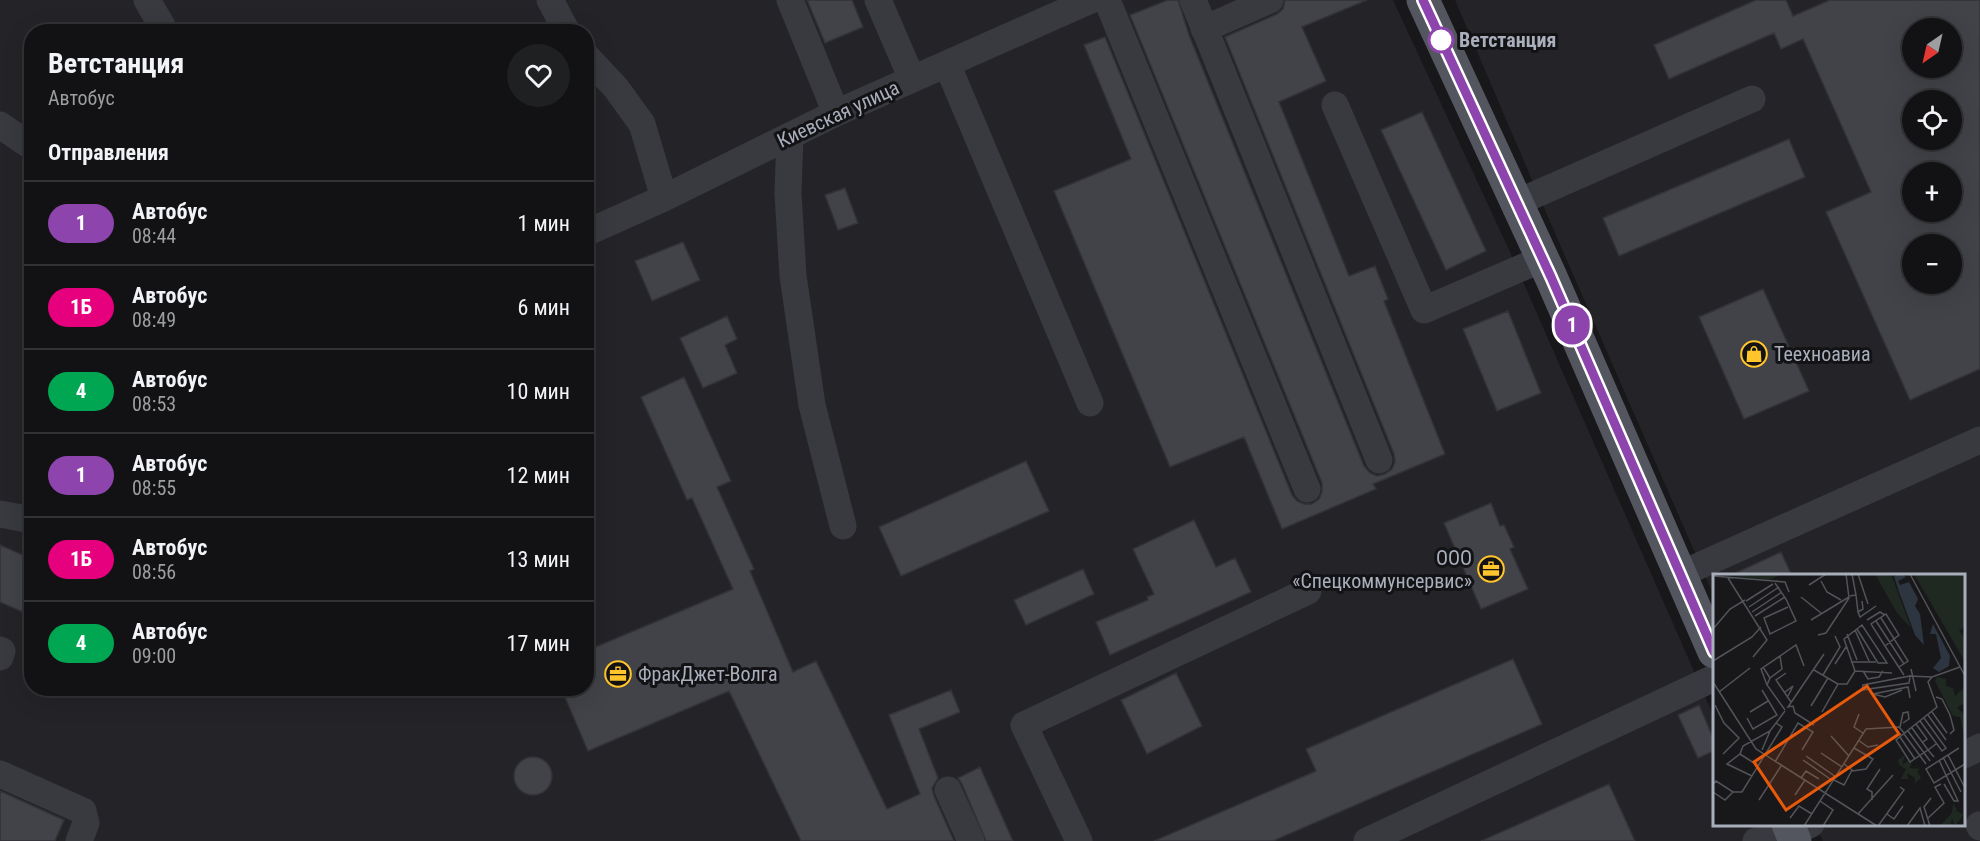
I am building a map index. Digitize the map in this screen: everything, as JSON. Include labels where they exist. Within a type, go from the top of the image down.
[{"type":"main road","points":[[1423,0],[1542,259],[1713,650]]},
{"type":"street","points":[[147,0],[161,24]]},
{"type":"street","points":[[550,0],[563,24]]},
{"type":"street","points":[[790,0],[836,113]]},
{"type":"street","points":[[878,0],[912,79]]},
{"type":"street","name":"Киевская улица","points":[[594,229],[664,198],[836,113],[1091,0]]},
{"type":"street","points":[[1107,0],[1307,489]]},
{"type":"street","points":[[1193,0],[1379,460]]},
{"type":"street","points":[[1204,28],[1270,0]]},
{"type":"street","points":[[594,64],[616,87],[642,124],[664,198]]},
{"type":"street","points":[[947,64],[1090,403]]},
{"type":"street","points":[[1516,203],[1752,99]]},
{"type":"street","points":[[1335,105],[1424,310],[1542,259]]},
{"type":"street","points":[[0,125],[24,142]]},
{"type":"street","points":[[790,136],[788,193],[793,276],[812,405],[843,526]]},
{"type":"street","points":[[1681,574],[1980,440]]},
{"type":"street","points":[[0,514],[24,518]]},
{"type":"street","points":[[1079,841],[1024,725],[1308,591]]},
{"type":"street","points":[[0,650],[2,651],[0,657]]},
{"type":"street","points":[[1367,841],[1713,678]]},
{"type":"street","points":[[1965,754],[1980,747]]},
{"type":"street","points":[[0,774],[82,811],[86,823],[79,841]]},
{"type":"street","points":[[948,790],[970,841]]},
{"type":"street","points":[[1756,841],[1797,831]]},
{"type":"shaded area","points":[[0,0],[1393,0],[1510,252],[1713,715],[1713,826],[1762,826],[1770,841],[0,841]]},
{"type":"shaded area","points":[[1455,0],[1980,0],[1980,841],[1823,841],[1816,826],[1965,826],[1965,574],[1713,574],[1713,594]]},
{"type":"building","points":[[807,0],[852,0],[863,27],[825,43]]},
{"type":"building","points":[[1168,0],[1178,0],[1189,35],[1364,466],[1370,473],[1377,476],[1392,469],[1395,462],[1394,454],[1225,37],[1277,14],[1283,9],[1285,0],[1367,0],[1302,27],[1326,81],[1279,102],[1349,276],[1375,266],[1388,299],[1384,301],[1445,454],[1373,484],[1376,489],[1282,529],[1244,437],[1170,467],[1054,191],[1131,159],[1084,45],[1105,37],[1292,495],[1304,504],[1312,504],[1319,499],[1322,483],[1130,15]]},
{"type":"building","points":[[1756,0],[1786,0],[1793,16],[1830,0],[1980,0],[1980,369],[1910,400],[1826,212],[1871,192],[1803,39],[1781,49],[1774,33],[1669,79],[1654,45]]},
{"type":"building","points":[[1422,112],[1486,251],[1446,270],[1381,130]]},
{"type":"building","points":[[1789,139],[1805,177],[1619,256],[1603,218]]},
{"type":"building","points":[[845,188],[858,223],[838,230],[825,195]]},
{"type":"building","points":[[683,242],[700,280],[652,301],[635,261]]},
{"type":"building","name":"Теехноавиа","points":[[1763,289],[1809,391],[1744,419],[1699,317]]},
{"type":"building","points":[[1508,311],[1541,393],[1497,411],[1463,329]]},
{"type":"building","points":[[727,316],[737,339],[725,345],[737,373],[703,388],[680,338]]},
{"type":"building","points":[[684,377],[731,481],[717,487],[754,569],[750,571],[793,672],[816,661],[887,809],[920,794],[889,715],[951,690],[960,712],[919,729],[938,778],[932,788],[934,796],[954,841],[801,841],[729,691],[588,751],[564,696],[594,696],[594,648],[733,589],[692,498],[687,500],[641,397]]},
{"type":"building","points":[[1026,461],[1049,511],[901,576],[879,527]]},
{"type":"building","name":"ООО «Спецкоммунсервис»","points":[[1491,503],[1500,526],[1504,525],[1514,547],[1510,549],[1528,589],[1481,609],[1444,523]]},
{"type":"building","points":[[1194,520],[1216,567],[1235,558],[1251,592],[1110,655],[1096,622],[1148,600],[1147,597],[1154,594],[1133,549]]},
{"type":"building","points":[[0,545],[24,556],[24,612],[0,602]]},
{"type":"building","points":[[1781,552],[1791,574],[1733,574]]},
{"type":"building","points":[[1083,569],[1094,594],[1026,625],[1014,600]]},
{"type":"building","points":[[1513,659],[1542,724],[1273,841],[1154,841],[1316,771],[1306,749]]},
{"type":"building","points":[[1176,673],[1202,726],[1147,754],[1121,700]]},
{"type":"building","points":[[1699,705],[1713,738],[1713,751],[1698,758],[1678,715]]},
{"type":"building","points":[[533,757],[540,758],[546,763],[551,769],[551,783],[546,789],[540,794],[533,795],[526,794],[520,789],[515,783],[514,776],[515,769],[520,763],[526,758]]},
{"type":"building","points":[[980,767],[1013,841],[986,841],[958,778]]},
{"type":"building","points":[[1609,784],[1635,841],[1481,841]]},
{"type":"building","points":[[0,791],[64,820],[55,841],[0,841]]},
{"type":"bus line","name":"1","points":[[1423,0],[1551,277],[1713,650]]},
{"type":"place","name":"Ветстанция","points":[[1441,40]]},
{"type":"place","name":"Теехноавиа","points":[[1754,354]]},
{"type":"place","name":"ООО «Спецкоммунсервис»","points":[[1491,569]]},
{"type":"place","name":"ФракДжет-Волга","points":[[618,674]]}]
